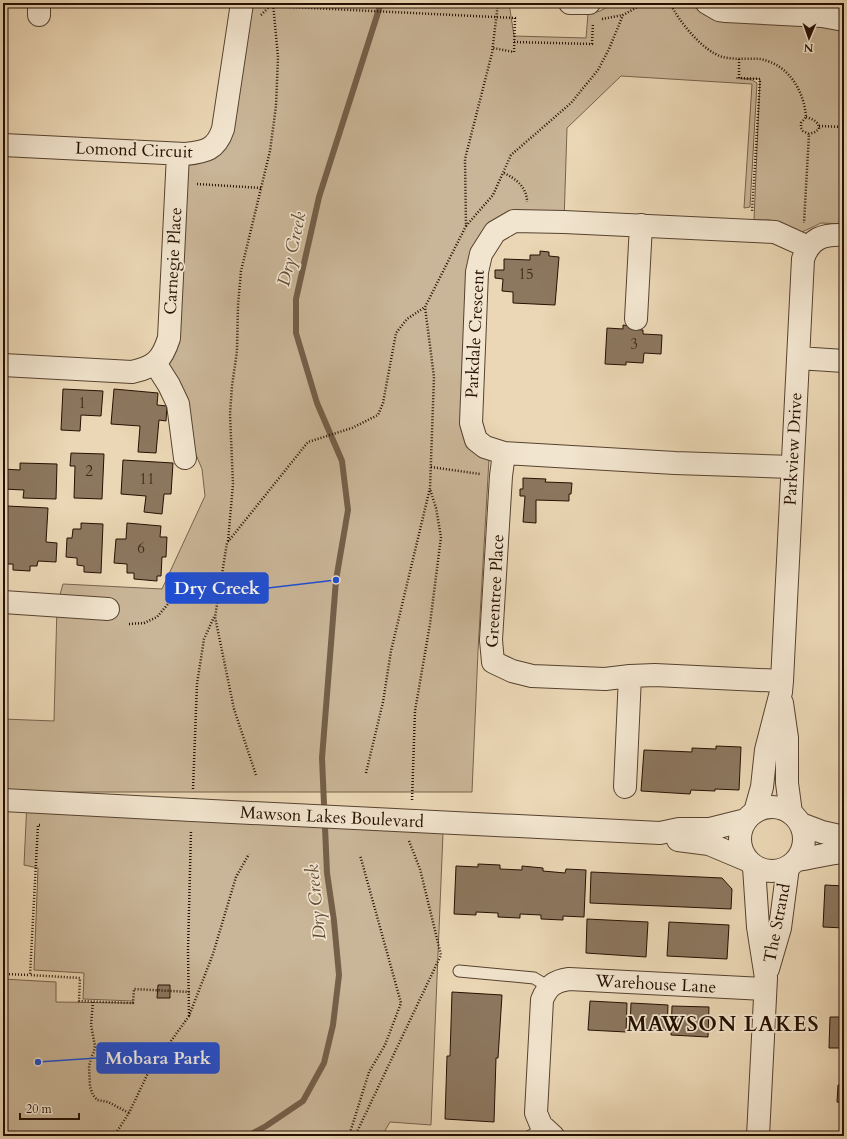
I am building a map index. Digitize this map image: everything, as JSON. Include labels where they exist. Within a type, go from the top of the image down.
[{"type":"street","points":[[570,3],[594,15]]},
{"type":"street","points":[[706,3],[719,10],[726,11],[822,16],[844,20]]},
{"type":"street","name":"Lomond Circuit","points":[[3,145],[178,154],[206,151],[213,146],[221,134],[241,8]]},
{"type":"street","name":"Carnegie Place","points":[[155,364],[164,352],[169,338],[178,154]]},
{"type":"street","name":"Parkdale Crescent","points":[[792,467],[683,463],[504,453],[485,447],[476,440],[471,423],[477,272],[481,254],[495,232],[514,221],[548,221],[776,232],[808,247]]},
{"type":"street","points":[[636,319],[641,225]]},
{"type":"street","points":[[808,247],[821,237],[844,235]]},
{"type":"street","name":"Parkview Drive","points":[[796,819],[787,783],[787,738],[781,686],[802,264],[805,251],[808,247]]},
{"type":"street","points":[[798,358],[844,360]]},
{"type":"street","points":[[3,365],[132,372],[145,369],[155,364],[169,385],[178,404],[185,458]]},
{"type":"street","name":"Greentree Place","points":[[504,453],[501,476],[491,640],[493,662],[512,671],[532,676],[605,679],[655,675],[781,686]]},
{"type":"street","points":[[3,602],[108,609]]},
{"type":"street","points":[[625,787],[630,676]]},
{"type":"street","name":"Parkview Drive","points":[[751,816],[762,787],[766,750],[781,686]]},
{"type":"street","name":"Mawson Lakes Boulevard","points":[[3,800],[660,833],[679,829],[710,829],[751,816]]},
{"type":"street","points":[[844,837],[822,832],[796,819],[781,808],[775,807],[764,808],[751,816],[743,825],[739,838],[742,852],[751,863],[763,871],[771,872],[783,870],[792,864],[810,858],[844,852]]},
{"type":"street","points":[[792,864],[803,849],[805,840],[804,831],[796,819]]},
{"type":"street","name":"Mawson Lakes Boulevard","points":[[660,833],[679,840],[709,844],[751,863]]},
{"type":"street","name":"The Strand","points":[[751,863],[766,984],[758,1136]]},
{"type":"street","name":"The Strand","points":[[766,984],[780,928],[792,864]]},
{"type":"street","name":"Warehouse Lane","points":[[549,987],[560,980],[568,979],[766,984]]},
{"type":"street","points":[[542,1134],[536,1113],[542,1000],[549,987]]},
{"type":"lane","points":[[459,972],[534,978],[549,987]]},
{"type":"path","points":[[466,226],[465,159],[493,48],[498,3]]},
{"type":"path","points":[[514,42],[592,44],[594,15],[623,15],[643,4],[656,3]]},
{"type":"path","points":[[670,3],[675,14],[710,52],[722,57],[758,59],[772,62],[783,70],[795,82],[805,108],[806,117],[801,123],[800,128],[809,134],[819,129],[819,126]]},
{"type":"path","points":[[189,1016],[190,992],[188,951],[190,839],[196,684],[204,639],[215,617],[228,543],[233,484],[230,414],[237,351],[240,278],[270,151],[276,106],[278,57],[273,4]]},
{"type":"path","points":[[241,8],[260,16],[273,4],[515,18],[514,52],[493,48]]},
{"type":"path","points":[[228,543],[308,442],[352,428],[378,415],[383,403],[396,333],[407,319],[425,306],[466,226],[493,196],[511,155],[571,103],[598,70],[609,49],[623,15]]},
{"type":"path","points":[[739,59],[739,78],[760,78],[751,230]]},
{"type":"path","points":[[806,117],[814,119],[819,126]]},
{"type":"path","points":[[819,126],[844,127]]},
{"type":"path","points":[[804,224],[809,134]]},
{"type":"path","points":[[504,173],[516,180],[526,191],[527,207]]},
{"type":"path","points":[[196,184],[261,188]]},
{"type":"path","points":[[366,773],[383,702],[391,652],[430,488],[434,377],[425,306]]},
{"type":"path","points":[[431,467],[481,474]]},
{"type":"path","points":[[129,624],[144,624],[156,617],[174,598],[188,589],[219,591]]},
{"type":"path","points":[[215,617],[234,709],[256,775]]},
{"type":"path","points":[[30,975],[38,825],[46,825]]},
{"type":"path","points":[[114,1136],[129,1113],[148,1073],[189,1016],[213,954],[236,877],[249,854]]},
{"type":"path","points":[[349,1136],[369,1072],[385,1045],[402,1003],[360,855]]},
{"type":"path","points":[[3,974],[80,978],[79,1001],[133,1004],[134,989],[190,992]]},
{"type":"path","points":[[93,1002],[91,1025],[95,1046],[88,1075],[91,1091],[97,1100],[108,1102],[129,1113]]},
{"type":"shaded area","points":[[242,3],[509,3],[514,36],[586,38],[588,14],[600,11],[614,3],[689,3],[705,15],[719,20],[831,27],[844,31],[844,224],[821,223],[800,233],[770,220],[754,220],[760,79],[736,78],[752,80],[757,83],[750,207],[744,208],[752,84],[621,76],[567,128],[564,222],[514,221],[481,254],[471,423],[489,459],[472,792],[3,792],[3,719],[54,721],[57,605],[63,584],[162,589],[205,496],[202,469],[157,362],[185,154],[213,145]]},
{"type":"shaded area","points":[[27,801],[443,833],[431,1125],[390,1122],[382,1136],[3,1136],[3,979],[56,982],[56,1002],[133,1003],[133,1001],[83,999],[84,973],[34,970],[38,868],[24,865]]},
{"type":"shaded area","points":[[3,894],[6,894],[3,954]]},
{"type":"building","points":[[185,3],[205,3],[205,7],[188,6]]},
{"type":"building","points":[[540,251],[549,252],[549,256],[559,257],[555,305],[513,303],[513,292],[502,291],[503,279],[495,278],[495,270],[504,270],[504,259],[530,260],[530,255],[540,255]]},
{"type":"building","points":[[623,325],[631,326],[631,329],[643,330],[643,334],[662,335],[661,354],[644,353],[643,363],[626,362],[626,365],[605,364],[607,328],[623,329]]},
{"type":"building","points":[[63,389],[103,391],[101,416],[81,415],[80,431],[61,430]]},
{"type":"building","points":[[114,389],[158,393],[157,405],[167,406],[166,421],[159,420],[156,453],[138,452],[140,426],[111,424]]},
{"type":"building","points":[[3,390],[6,390],[4,429],[3,429]]},
{"type":"building","points":[[71,453],[104,454],[102,499],[74,498],[75,466],[70,466]]},
{"type":"building","points":[[123,460],[173,463],[171,494],[164,494],[162,514],[144,512],[146,496],[121,494]]},
{"type":"building","points":[[20,463],[57,464],[56,499],[23,498],[24,490],[3,489],[3,469],[20,470]]},
{"type":"building","points":[[523,478],[546,479],[545,482],[572,483],[569,501],[536,500],[536,523],[523,522],[525,496],[520,496],[520,489],[523,489]]},
{"type":"building","points":[[7,506],[48,508],[46,542],[57,543],[56,562],[38,561],[37,566],[30,566],[30,571],[13,570],[13,564],[4,564]]},
{"type":"building","points":[[81,523],[103,524],[101,573],[84,572],[84,566],[77,565],[77,558],[66,557],[67,538],[72,538],[73,529],[81,529]]},
{"type":"building","points":[[127,523],[161,526],[160,537],[167,537],[166,557],[162,557],[161,576],[157,576],[157,581],[134,579],[134,573],[127,573],[127,564],[114,563],[116,539],[126,539]]},
{"type":"building","points":[[716,746],[741,747],[739,790],[691,790],[690,794],[641,791],[644,750],[692,752],[692,748],[716,749]]},
{"type":"building","points":[[478,864],[500,865],[500,869],[522,870],[522,866],[543,868],[543,871],[565,873],[566,869],[586,870],[584,917],[563,916],[563,920],[541,919],[541,915],[520,914],[520,918],[498,917],[498,913],[476,912],[476,915],[454,914],[456,866],[478,867]]},
{"type":"building","points":[[591,872],[722,878],[732,889],[731,909],[590,903]]},
{"type":"building","points":[[825,885],[844,886],[844,928],[823,927]]},
{"type":"building","points":[[587,919],[648,922],[646,957],[586,953]]},
{"type":"building","points":[[669,922],[729,925],[727,959],[667,956]]},
{"type":"building","points":[[843,971],[844,992],[842,992]]},
{"type":"building","points":[[158,985],[170,985],[170,998],[157,998]]},
{"type":"building","points":[[452,992],[502,995],[498,1058],[496,1058],[494,1122],[445,1119],[447,1056],[450,1056]]},
{"type":"building","points":[[590,1001],[627,1003],[626,1032],[588,1030]]},
{"type":"building","points":[[631,1003],[668,1005],[667,1030],[630,1028]]},
{"type":"building","points":[[672,1006],[709,1007],[708,1037],[671,1035]]},
{"type":"building","points":[[830,1017],[844,1017],[844,1048],[829,1048]]},
{"type":"building","points":[[838,1085],[844,1085],[844,1103],[837,1102]]},
{"type":"waterway","name":"Dry Creek","points":[[248,1136],[266,1126],[303,1101],[324,1063],[333,1025],[339,975],[334,921],[327,873],[322,758],[336,580],[348,510],[342,461],[317,403],[296,333],[296,299],[319,197],[381,3]]},
{"type":"place","name":"Dry Creek","points":[[336,580]]},
{"type":"place","name":"Mobara Park","points":[[38,1062]]},
{"type":"district","name":"MAWSON LAKES","points":[[723,1024]]}]
